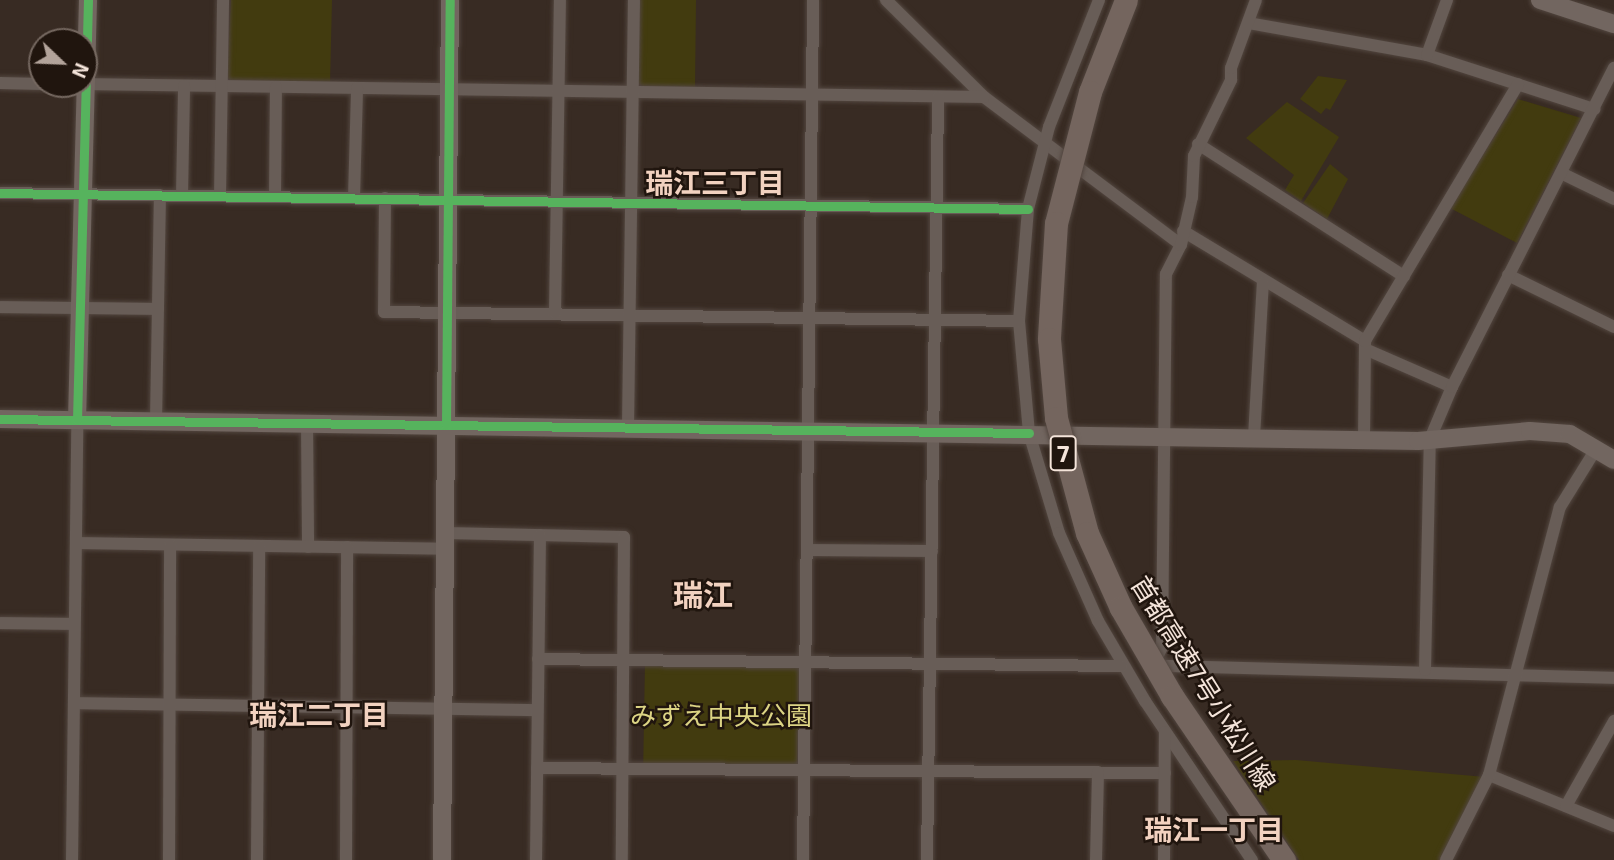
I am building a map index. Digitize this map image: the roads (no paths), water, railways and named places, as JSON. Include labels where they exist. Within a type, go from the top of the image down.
[{"type":"highway","name":"首都高速7号小松川線","points":[[1109,0],[1065,123],[1041,220],[1033,300],[1040,420],[1072,539],[1108,617],[1159,704],[1265,860]]},
{"type":"highway","name":"首都高速7号小松川線","points":[[1126,0],[1090,92],[1056,223],[1048,339],[1056,418],[1082,520],[1121,608],[1172,696],[1284,860]]},
{"type":"street","points":[[86,28],[88,0]]},
{"type":"street","points":[[220,196],[223,0]]},
{"type":"street","points":[[442,860],[450,0]]},
{"type":"street","points":[[555,313],[560,0]]},
{"type":"street","points":[[628,427],[634,0]]},
{"type":"street","points":[[803,860],[813,0]]},
{"type":"street","points":[[1099,0],[1044,143],[1028,209],[1019,321],[1029,433],[1077,578],[1122,666],[1252,860]]},
{"type":"street","points":[[1136,0],[1078,167],[1059,279],[1058,334],[1069,434],[1093,523],[1161,661],[1295,860]]},
{"type":"street","points":[[1161,661],[1166,274],[1181,245],[1198,144],[1231,80],[1256,0]]},
{"type":"street","points":[[1427,55],[1447,0]]},
{"type":"street","points":[[1540,0],[1614,24]]},
{"type":"street","points":[[889,1],[984,97],[1181,245]]},
{"type":"street","points":[[1248,23],[1427,55],[1594,108]]},
{"type":"street","points":[[1425,670],[1430,439],[1452,387],[1614,68]]},
{"type":"street","points":[[0,83],[28,84]]},
{"type":"street","points":[[98,84],[984,97]]},
{"type":"street","points":[[1363,439],[1365,345],[1518,84]]},
{"type":"street","points":[[182,195],[184,86]]},
{"type":"street","points":[[275,197],[276,87]]},
{"type":"street","points":[[355,198],[357,88]]},
{"type":"street","points":[[927,860],[939,97]]},
{"type":"street","points":[[72,860],[77,420],[84,194],[83,98]]},
{"type":"street","points":[[1198,144],[1404,276]]},
{"type":"street","points":[[1561,173],[1614,198]]},
{"type":"street","points":[[0,193],[1028,209]]},
{"type":"street","points":[[156,421],[160,195]]},
{"type":"street","points":[[385,198],[384,312],[1019,321]]},
{"type":"street","points":[[1183,231],[1365,345],[1452,387]]},
{"type":"street","points":[[1508,275],[1614,327]]},
{"type":"street","points":[[1254,437],[1263,283]]},
{"type":"street","points":[[0,307],[158,309]]},
{"type":"street","points":[[0,419],[1363,439],[1430,439],[1561,432],[1614,460]]},
{"type":"street","points":[[307,422],[308,547]]},
{"type":"street","points":[[1446,860],[1489,775],[1518,674],[1560,507],[1596,449]]},
{"type":"street","points":[[76,543],[348,547],[540,535],[625,537],[622,860]]},
{"type":"street","points":[[536,860],[540,535]]},
{"type":"street","points":[[169,860],[170,545]]},
{"type":"street","points":[[257,860],[259,546]]},
{"type":"street","points":[[346,860],[348,547]]},
{"type":"street","points":[[808,550],[932,551]]},
{"type":"street","points":[[0,623],[74,624]]},
{"type":"street","points":[[538,659],[1122,666]]},
{"type":"street","points":[[1161,661],[1614,678]]},
{"type":"street","points":[[74,703],[537,710]]},
{"type":"street","points":[[1566,806],[1614,722]]},
{"type":"street","points":[[1164,860],[1165,732]]},
{"type":"street","points":[[537,768],[1165,773]]},
{"type":"street","points":[[1096,860],[1098,772]]},
{"type":"street","points":[[1489,775],[1614,826]]},
{"type":"district","name":"瑞江三丁目","points":[[715,182]]},
{"type":"district","name":"瑞江","points":[[703,594]]},
{"type":"district","name":"瑞江二丁目","points":[[319,714]]},
{"type":"district","name":"瑞江一丁目","points":[[1214,829]]},
{"type":"park label","name":"みずえ中央公園","points":[[721,715]]}]
